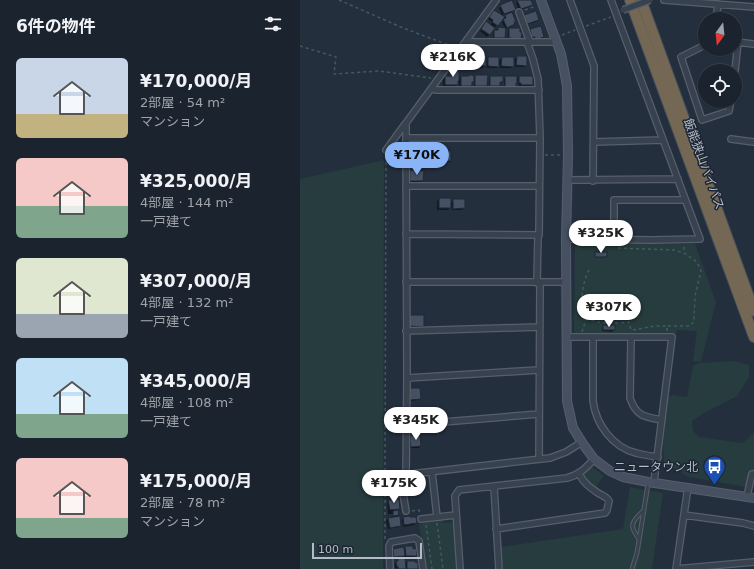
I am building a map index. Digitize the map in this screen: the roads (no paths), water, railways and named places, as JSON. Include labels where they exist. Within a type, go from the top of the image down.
[{"type":"highway","name":"飯能狭山バイパス","points":[[630,0],[754,337]]},
{"type":"highway","name":"飯能狭山バイパス","points":[[640,0],[754,311]]},
{"type":"street","points":[[386,150],[496,0]]},
{"type":"street","points":[[570,0],[594,66],[593,181]]},
{"type":"street","points":[[566,239],[652,240],[700,238],[611,0]]},
{"type":"street","points":[[616,15],[623,10],[650,0]]},
{"type":"street","points":[[664,0],[754,7]]},
{"type":"street","points":[[539,3],[556,42],[563,64],[567,86],[567,401],[573,428],[594,459],[610,471],[623,477],[750,497],[752,474],[754,474]]},
{"type":"street","points":[[717,12],[718,4]]},
{"type":"street","points":[[519,12],[529,42],[538,79],[539,90],[539,459]]},
{"type":"street","points":[[466,41],[556,42]]},
{"type":"street","points":[[742,43],[754,44]]},
{"type":"street","points":[[698,49],[681,58],[702,120],[730,111],[730,108]]},
{"type":"street","points":[[431,89],[539,90]]},
{"type":"street","points":[[406,123],[407,425],[403,475],[406,511]]},
{"type":"street","points":[[406,138],[540,138]]},
{"type":"street","points":[[731,139],[754,142]]},
{"type":"street","points":[[594,142],[663,140]]},
{"type":"street","points":[[567,180],[593,181],[678,179]]},
{"type":"street","points":[[406,186],[539,186]]},
{"type":"street","points":[[614,240],[614,200],[685,200]]},
{"type":"street","points":[[406,234],[538,234]]},
{"type":"street","points":[[406,282],[567,282]]},
{"type":"street","points":[[406,331],[539,327]]},
{"type":"street","points":[[566,337],[672,337],[658,457],[651,482]]},
{"type":"street","points":[[594,337],[593,401],[598,420],[606,433],[626,449],[635,453],[658,457]]},
{"type":"street","points":[[631,338],[630,398],[632,404],[639,413],[645,417],[662,420]]},
{"type":"street","points":[[407,378],[539,370]]},
{"type":"street","points":[[407,425],[539,414]]},
{"type":"street","points":[[385,477],[550,458],[561,454],[582,442]]},
{"type":"street","points":[[460,569],[455,496],[459,490],[567,478],[579,474],[594,459]]},
{"type":"street","points":[[432,472],[438,517]]},
{"type":"street","points":[[496,529],[605,513],[609,501],[606,496],[585,484],[579,474]]},
{"type":"street","points":[[494,487],[499,569]]},
{"type":"street","points":[[688,488],[676,569],[754,562]]},
{"type":"street","points":[[421,519],[456,515]]},
{"type":"street","points":[[684,515],[743,523],[754,526]]},
{"type":"street","points":[[390,569],[389,546],[391,542],[415,538],[419,541],[423,569]]},
{"type":"lane","points":[[632,569],[637,553],[644,511],[651,482]]},
{"type":"lane","points":[[639,540],[632,528],[635,520],[644,511]]},
{"type":"place","name":"ニュータウン北","points":[[714,486]]}]
